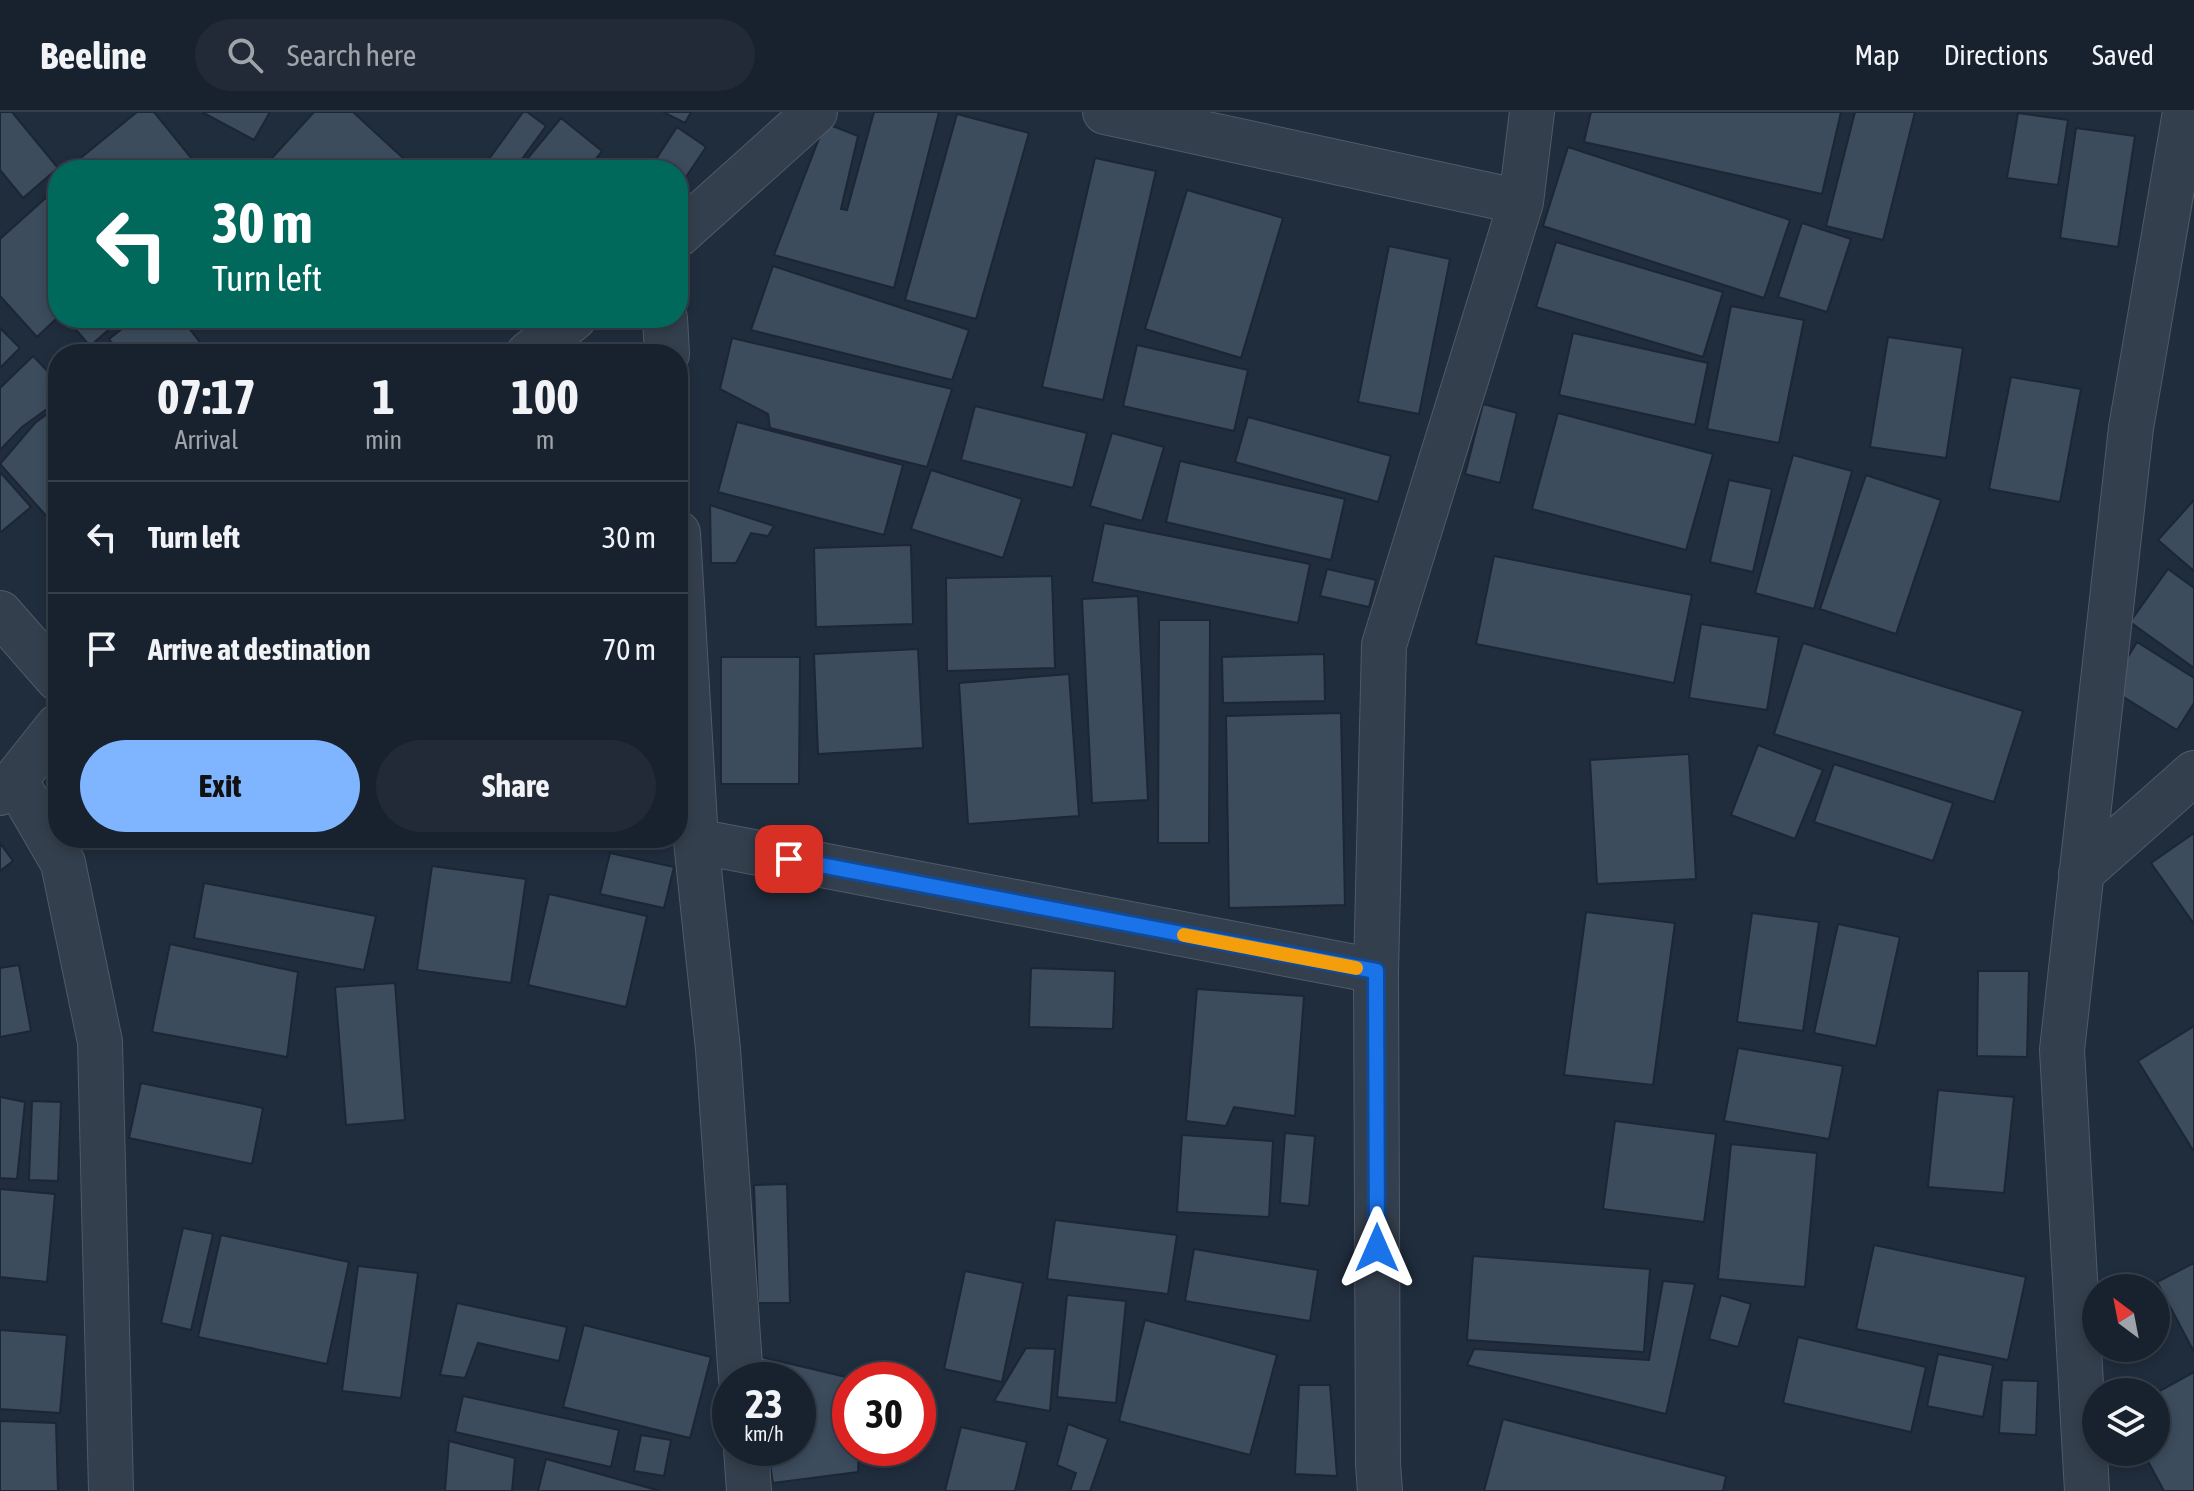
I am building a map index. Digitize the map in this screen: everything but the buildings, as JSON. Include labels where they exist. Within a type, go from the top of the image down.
[{"type":"street","points":[[688,226],[815,112]]},
{"type":"street","points":[[1105,112],[1521,202]]},
{"type":"street","points":[[1380,1491],[1376,971],[1384,645],[1521,202],[1532,112]]},
{"type":"street","points":[[2087,1491],[2062,1050],[2131,428],[2185,112]]},
{"type":"street","points":[[541,344],[561,328]]},
{"type":"street","points":[[0,613],[48,668]]},
{"type":"street","points":[[688,704],[696,841],[718,1049],[740,1362]]},
{"type":"street","points":[[48,738],[7,786],[48,842]]},
{"type":"street","points":[[2081,873],[2194,773]]},
{"type":"street","points":[[696,841],[1376,971]]},
{"type":"street","points":[[52,848],[63,863],[100,1042],[111,1491]]},
{"type":"street","points":[[747,1466],[749,1491]]},
{"type":"slow traffic","points":[[1184,935],[1356,968]]},
{"type":"route","points":[[789,859],[1376,971],[1377,1248]]}]
